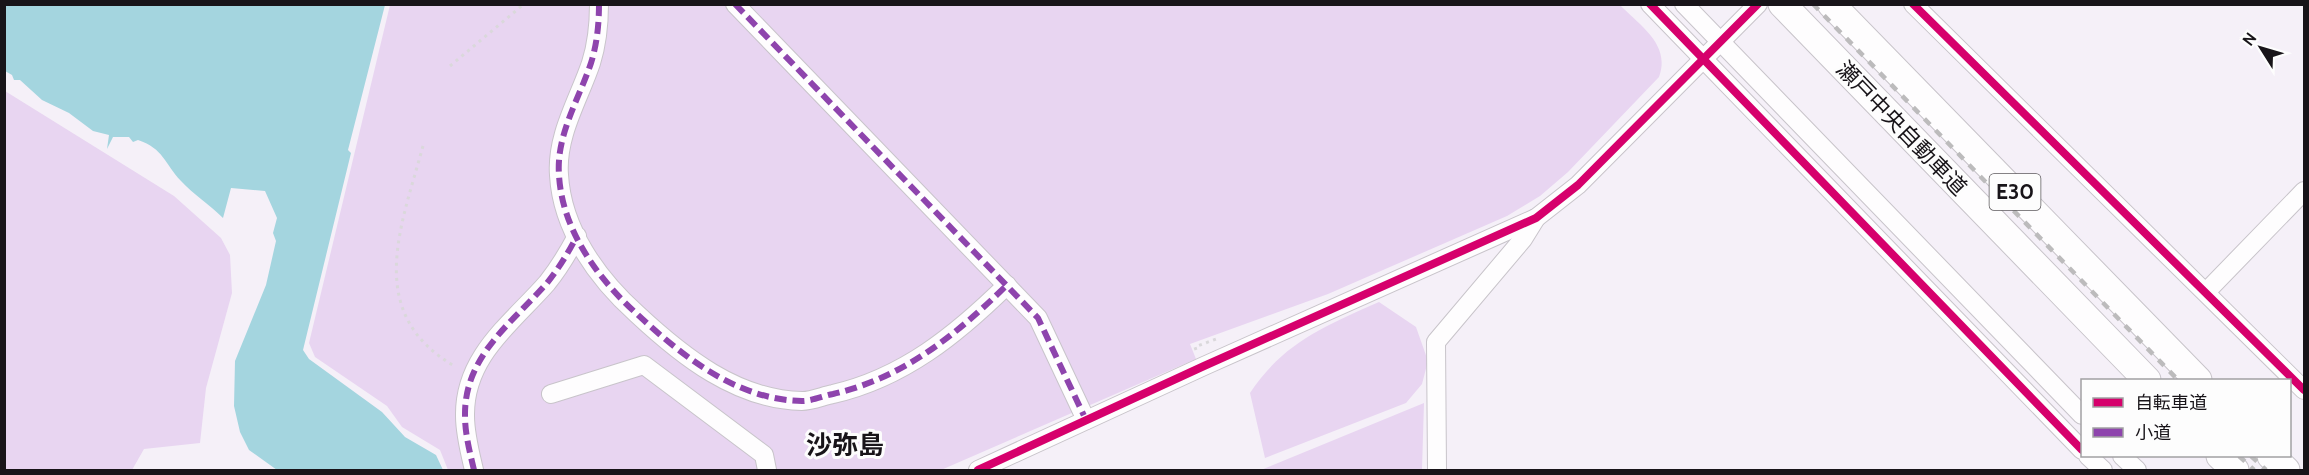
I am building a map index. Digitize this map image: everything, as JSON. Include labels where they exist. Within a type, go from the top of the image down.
[{"type":"highway","name":"瀬戸中央自動車道","points":[[1782,4],[2145,379]]},
{"type":"highway","name":"瀬戸中央自動車道","points":[[1831,4],[2196,379]]},
{"type":"highway","points":[[2221,457],[2235,471]]},
{"type":"highway","points":[[2272,457],[2286,471]]},
{"type":"street","points":[[599,4],[598,28],[592,60],[561,140],[559,176],[566,209],[583,252],[625,303],[668,343],[710,373],[755,393],[803,401],[858,388],[916,362],[965,326],[1007,285]]},
{"type":"street","points":[[735,4],[1038,318],[1086,420]]},
{"type":"street","points":[[1650,4],[2081,449]]},
{"type":"street","points":[[1684,4],[2081,414]]},
{"type":"street","points":[[978,471],[1086,420],[1536,218],[1578,184],[1758,4]]},
{"type":"street","points":[[1913,4],[2304,390]]},
{"type":"street","points":[[2206,292],[2304,191]]},
{"type":"street","points":[[1437,471],[1436,342],[1523,239],[1536,218]]},
{"type":"street","points":[[474,471],[465,414],[473,377],[481,356],[497,333],[546,284],[566,257],[577,236]]},
{"type":"street","points":[[551,394],[644,365],[764,455],[766,471]]},
{"type":"street","points":[[2089,457],[2103,471]]},
{"type":"street","points":[[2123,457],[2137,471]]},
{"type":"path","points":[[450,66],[524,4]]},
{"type":"path","points":[[423,146],[395,252],[396,286],[410,323],[429,347],[473,377]]},
{"type":"shaded area","points":[[1619,4],[1644,28],[1657,45],[1662,65],[1659,77],[1568,172],[1540,196],[1507,216],[1328,294],[1190,344],[1196,359],[941,470],[448,470],[440,450],[402,427],[387,406],[315,357],[309,343],[390,5]]},
{"type":"shaded area","points":[[5,91],[174,196],[221,238],[230,255],[232,293],[206,388],[200,443],[144,449],[132,470],[5,470]]},
{"type":"shaded area","points":[[1379,302],[1416,327],[1428,361],[1422,384],[1406,403],[1265,458],[1250,393],[1263,375],[1307,337]]},
{"type":"shaded area","points":[[1424,403],[1422,470],[1261,470]]},
{"type":"water","points":[[4,5],[385,5],[348,150],[351,153],[303,350],[309,359],[382,412],[405,437],[436,455],[443,470],[277,470],[249,450],[240,432],[234,406],[235,361],[266,285],[276,241],[273,233],[277,218],[265,191],[231,188],[223,218],[186,186],[159,152],[147,144],[138,140],[133,142],[129,137],[113,137],[107,149],[109,135],[93,131],[69,113],[42,100],[20,80],[14,80],[12,75],[5,71]]},
{"type":"railway","points":[[1813,4],[2177,379]]},
{"type":"railway","points":[[2240,457],[2254,470]]},
{"type":"railway","points":[[2252,457],[2266,470]]},
{"type":"marked path","points":[[599,4],[593,56],[569,118],[561,146],[559,175],[567,215],[584,252],[609,285],[637,314],[692,360],[712,373],[755,393],[778,399],[802,401],[814,399],[858,387],[905,366],[948,337],[1007,285]]},
{"type":"marked path","points":[[735,4],[1038,318],[1086,420]]},
{"type":"marked path","points":[[474,470],[465,416],[472,376],[492,342],[547,283],[577,236]]},
{"type":"cycle path","points":[[1650,4],[2081,449]]},
{"type":"cycle path","points":[[978,470],[1536,218],[1578,185],[1758,4]]},
{"type":"cycle path","points":[[1913,4],[2304,390]]},
{"type":"district","name":"沙弥島","points":[[845,445]]}]
